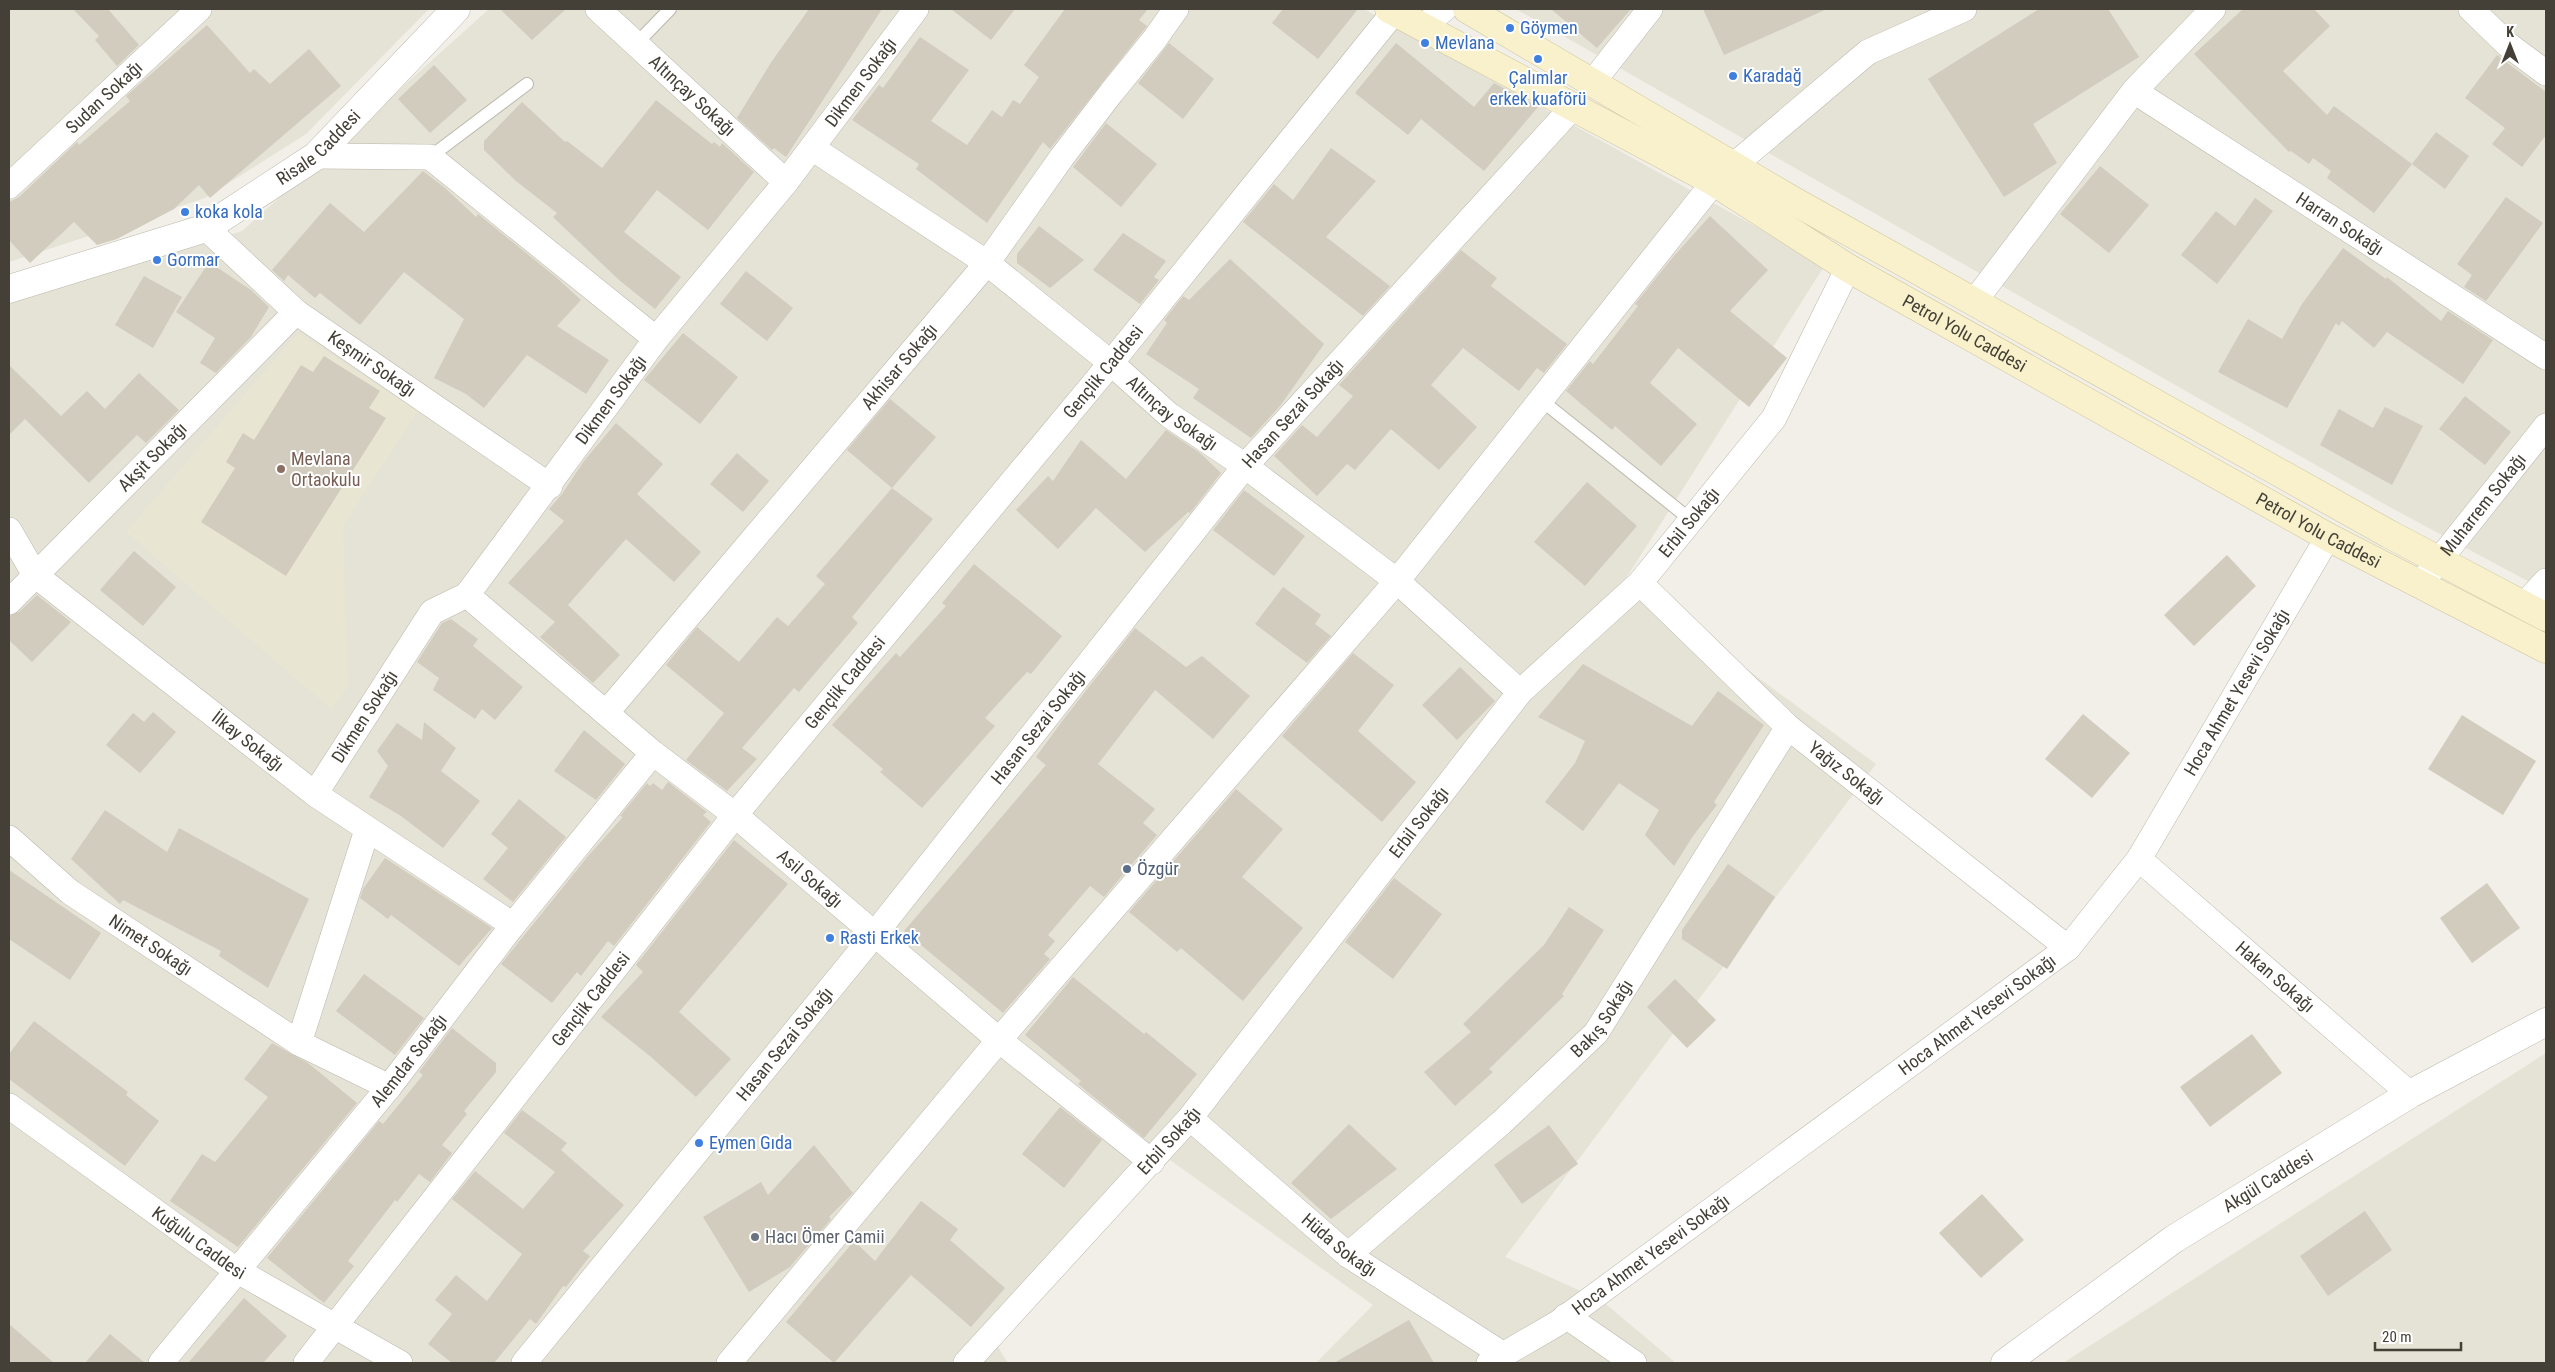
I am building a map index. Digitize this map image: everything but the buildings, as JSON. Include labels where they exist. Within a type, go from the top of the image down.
[{"type":"main road","name":"Petrol Yolu Caddesi","points":[[1466,9],[1592,82],[1724,174],[1848,268],[2328,537],[2421,583],[2546,649]]},
{"type":"main road","name":"Petrol Yolu Caddesi","points":[[1392,10],[1572,108],[1724,174],[1974,302],[2439,560],[2535,611]]},
{"type":"street","name":"Sudan Sokağı","points":[[9,186],[199,9]]},
{"type":"street","name":"Risale Caddesi","points":[[9,289],[206,228],[316,156],[456,9]]},
{"type":"street","name":"Altınçay Sokağı","points":[[598,9],[786,182]]},
{"type":"street","name":"Dikmen Sokağı","points":[[316,794],[432,612],[467,595],[550,486],[656,339],[786,182],[916,9]]},
{"type":"street","name":"Akhisar Sokağı","points":[[606,713],[987,262],[1062,157],[1176,9]]},
{"type":"street","points":[[1423,27],[1444,9]]},
{"type":"street","points":[[1592,82],[1650,9]]},
{"type":"street","points":[[729,1363],[999,1040],[1397,581],[1724,174],[1868,52],[1964,9]]},
{"type":"street","points":[[1974,302],[2134,91],[2213,9]]},
{"type":"street","points":[[2471,9],[2506,44],[2546,73]]},
{"type":"street","name":"Gençlik Caddesi","points":[[306,1363],[735,815],[1111,363],[1392,10]]},
{"type":"street","name":"Harran Sokağı","points":[[2134,91],[2546,357]]},
{"type":"street","name":"Hasan Sezai Sokağı","points":[[524,1363],[874,935],[1245,466],[1572,108]]},
{"type":"street","name":"Altınçay Sokağı","points":[[812,148],[987,262],[1111,363],[1169,415],[1245,466],[1397,581],[1520,692]]},
{"type":"street","points":[[316,156],[430,157],[656,339]]},
{"type":"street","name":"Keşmir Sokağı","points":[[206,228],[296,312],[550,486]]},
{"type":"street","name":"Erbil Sokağı","points":[[966,1363],[1152,1162],[1190,1118],[1520,692],[1640,583],[1774,418],[1848,268]]},
{"type":"street","name":"Akşit Sokağı","points":[[9,602],[296,312]]},
{"type":"street","name":"Muharrem Sokağı","points":[[2421,583],[2546,426]]},
{"type":"street","name":"İlkay Sokağı","points":[[9,530],[35,575],[316,794],[367,830],[513,926]]},
{"type":"street","name":"Hoca Ahmet Yesevi Sokağı","points":[[1496,1358],[1566,1316],[2068,948],[2139,859],[2328,537]]},
{"type":"street","points":[[2535,611],[2546,582]]},
{"type":"street","name":"Yağız Sokağı","points":[[1640,583],[1788,727],[2068,948]]},
{"type":"street","name":"Asil Sokağı","points":[[467,595],[653,753],[735,815],[999,1040],[1152,1162]]},
{"type":"street","name":"Bakış Sokağı","points":[[1348,1255],[1501,1123],[1596,1032],[1788,727]]},
{"type":"street","name":"Alemdar Sokağı","points":[[161,1363],[389,1087],[513,926],[653,753]]},
{"type":"street","points":[[299,1043],[367,830]]},
{"type":"street","name":"Nimet Sokağı","points":[[9,838],[70,892],[299,1043],[389,1087]]},
{"type":"street","name":"Hakan Sokağı","points":[[2139,859],[2410,1094]]},
{"type":"street","name":"Akgül Caddesi","points":[[2005,1363],[2174,1240],[2410,1094],[2546,1022]]},
{"type":"street","name":"Kuğulu Caddesi","points":[[9,1106],[236,1270],[400,1363]]},
{"type":"street","name":"Hüda Sokağı","points":[[1190,1118],[1348,1255],[1496,1358]]},
{"type":"street","points":[[1566,1316],[1634,1363]]},
{"type":"lane","points":[[636,44],[670,9]]},
{"type":"lane","points":[[430,157],[527,84]]},
{"type":"lane","points":[[1541,400],[1691,520]]},
{"type":"shaded area","points":[[9,9],[429,9],[306,134],[205,198],[9,262]]},
{"type":"shaded area","points":[[489,9],[1364,9],[1825,265],[1625,580],[1876,764],[1505,1257],[1601,1300],[1676,1363],[1316,1363],[1373,1305],[1170,1160],[995,1342],[1008,1363],[9,1363],[9,303],[242,231]]},
{"type":"shaded area","points":[[1516,9],[2546,9],[2546,591],[2386,505]]},
{"type":"shaded area","name":"Mevlana Ortaokulu","points":[[298,333],[418,411],[343,526],[348,687],[331,709],[126,532]]},
{"type":"shaded area","points":[[2546,1053],[2546,1363],[2063,1363]]},
{"type":"place","name":"Göymen","points":[[1510,28]]},
{"type":"place","name":"Mevlana","points":[[1425,43]]},
{"type":"place","name":"Çalımlar erkek kuaförü","points":[[1538,59]]},
{"type":"place","name":"Karadağ","points":[[1733,76]]},
{"type":"place","name":"koka kola","points":[[185,212]]},
{"type":"place","name":"Gormar","points":[[157,260]]},
{"type":"place","name":"Mevlana Ortaokulu","points":[[281,469]]},
{"type":"place","name":"Özgür","points":[[1127,869]]},
{"type":"place","name":"Rasti Erkek","points":[[830,938]]},
{"type":"place","name":"Eymen Gıda","points":[[699,1143]]},
{"type":"place","name":"Hacı Ömer Camii","points":[[755,1237]]}]
